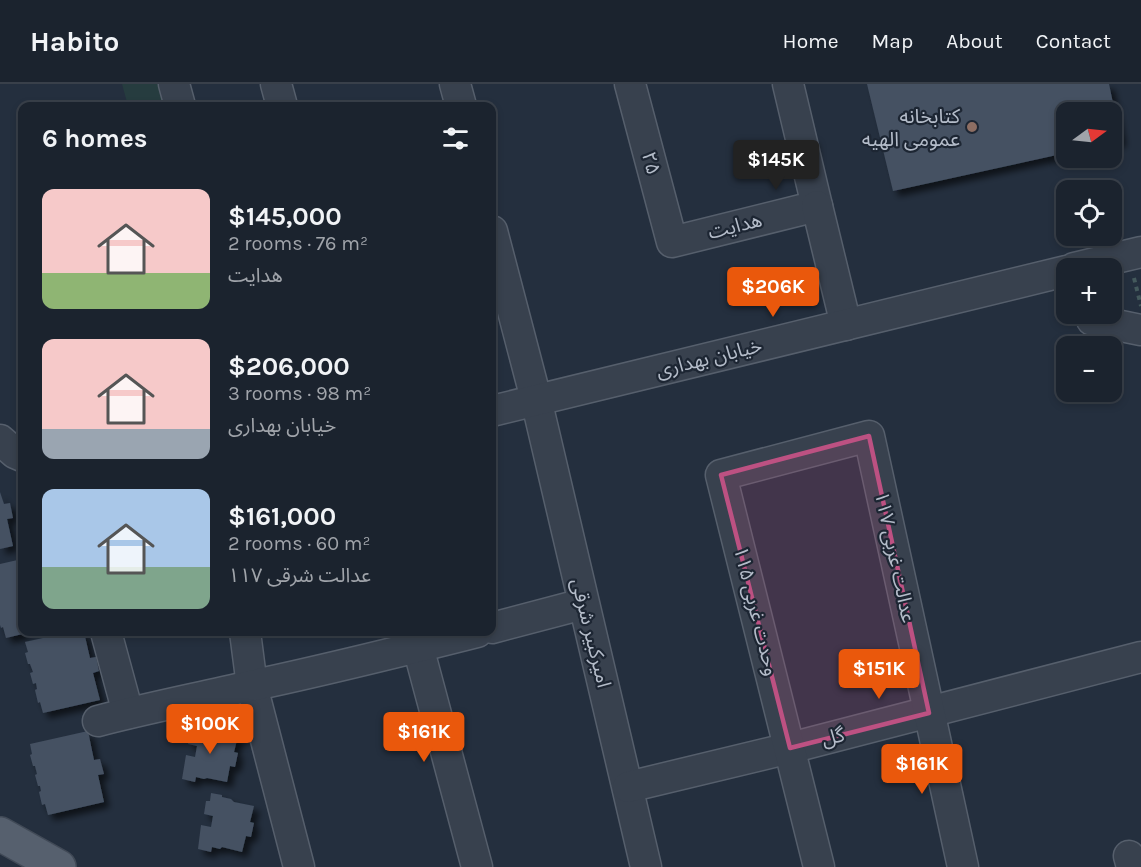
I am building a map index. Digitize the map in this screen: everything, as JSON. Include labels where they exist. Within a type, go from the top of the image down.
[{"type":"main road","points":[[0,834],[59,867]]},
{"type":"street","points":[[174,84],[179,102]]},
{"type":"street","points":[[276,84],[281,102]]},
{"type":"street","points":[[455,84],[460,102]]},
{"type":"street","name":"۲۵","points":[[630,84],[672,242]]},
{"type":"street","points":[[788,84],[846,325]]},
{"type":"street","name":"هدایت","points":[[672,242],[817,206]]},
{"type":"street","name":"امیرکبیر شرقی","points":[[496,246],[537,399],[646,867]]},
{"type":"street","name":"خیابان بهداری","points":[[1118,258],[1141,252]]},
{"type":"street","name":"خیابان بهداری","points":[[496,410],[1056,274]]},
{"type":"street","points":[[1112,324],[1141,330]]},
{"type":"street","name":"۱۱۷ عدالت غربی","points":[[721,474],[869,436],[963,867]]},
{"type":"street","name":"۱۱۵ وحدت غربی","points":[[721,474],[819,867]]},
{"type":"street","points":[[496,626],[583,604]]},
{"type":"street","points":[[107,636],[128,713]]},
{"type":"street","points":[[246,636],[252,686],[299,867]]},
{"type":"street","points":[[98,722],[128,713],[252,686],[416,639],[442,636]]},
{"type":"street","points":[[416,639],[477,867]]},
{"type":"street","name":"گل","points":[[628,787],[790,748],[1141,657]]},
{"type":"highlighted area","points":[[869,436],[929,713],[790,748],[721,475]]},
{"type":"green space","points":[[122,84],[163,84],[168,102],[127,102]]},
{"type":"building","name":"کتابخانه عمومی الهیه","points":[[867,84],[1109,84],[1113,102],[1056,102],[1056,155],[893,191]]},
{"type":"building","points":[[0,492],[4,504],[10,503],[13,518],[7,519],[13,546],[0,549]]},
{"type":"building","points":[[18,560],[18,635],[6,638],[3,627],[1,628],[0,625],[0,564]]},
{"type":"building","points":[[52,636],[85,636],[90,658],[96,657],[99,671],[93,673],[100,700],[43,713],[40,702],[38,703],[36,683],[33,684],[30,673],[33,672],[25,653],[28,652],[25,642]]},
{"type":"building","points":[[196,723],[206,725],[206,728],[218,732],[238,736],[234,752],[238,753],[235,767],[230,766],[227,782],[196,777],[195,782],[182,779],[186,755],[195,757],[197,746],[188,744],[191,731],[194,732]]},
{"type":"building","points":[[88,731],[94,760],[100,759],[104,774],[98,775],[104,802],[48,815],[45,804],[42,805],[40,786],[38,786],[35,766],[33,766],[30,755],[32,754],[30,744]]},
{"type":"building","points":[[211,793],[222,795],[234,802],[254,806],[250,822],[254,823],[251,837],[246,836],[242,852],[222,847],[220,849],[212,847],[211,852],[198,849],[201,825],[211,827],[213,816],[204,814],[206,801],[210,801]]},
{"type":"place","name":"کتابخانه عمومی الهیه","points":[[972,127]]}]
